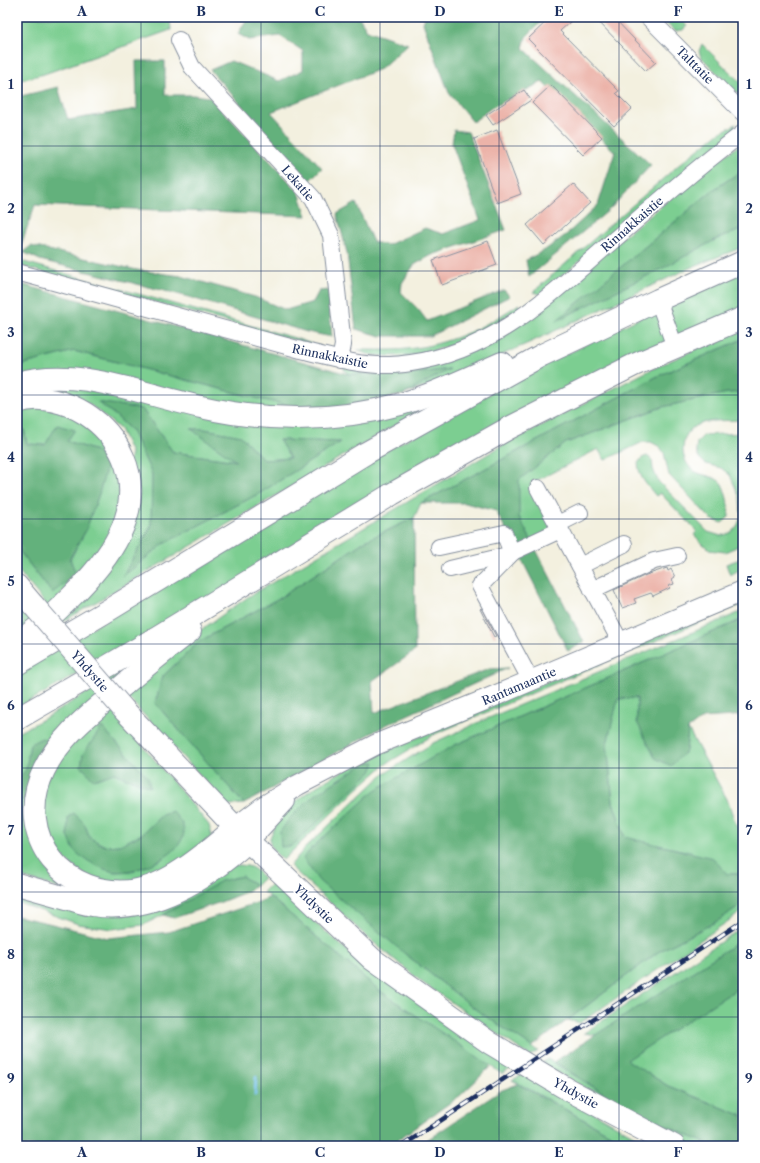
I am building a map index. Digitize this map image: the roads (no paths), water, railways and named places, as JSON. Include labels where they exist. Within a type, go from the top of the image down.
[{"type":"highway","points":[[17,664],[119,604],[366,453],[542,355],[658,300],[743,262]]},
{"type":"highway","points":[[17,719],[227,595],[392,494],[509,428],[634,365],[743,318]]},
{"type":"highway","points":[[17,384],[32,379],[55,378],[88,380],[126,388],[202,408],[238,414],[280,418],[320,417],[363,413],[402,403],[451,385],[514,358],[542,355]]},
{"type":"highway","points":[[17,402],[40,399],[61,402],[80,410],[96,420],[109,433],[120,450],[127,467],[130,485],[129,506],[124,525],[117,541],[105,559],[85,583],[62,606],[30,634],[17,643]]},
{"type":"highway","name":"Yhdystie","points":[[17,586],[125,711],[242,834],[372,959],[490,1043],[569,1090],[674,1146]]},
{"type":"highway","points":[[227,595],[202,622],[148,663],[78,725],[54,752],[38,787],[34,807],[36,823],[40,836],[46,851],[55,864],[68,876],[84,885],[101,890],[120,892],[138,890],[159,883],[192,864],[214,847],[242,834]]},
{"type":"highway","points":[[17,884],[92,905],[114,907],[140,904],[167,896],[227,860],[242,834]]},
{"type":"main road","name":"Rantamaantie","points":[[242,834],[264,806],[298,785],[375,745],[743,591]]},
{"type":"street","name":"Talttatie","points":[[648,17],[743,114]]},
{"type":"street","name":"Lekatie","points":[[179,40],[192,67],[314,198],[331,234],[343,345],[340,360]]},
{"type":"street","name":"Rinnakkaistie","points":[[17,272],[340,360],[372,365],[391,365],[423,361],[449,354],[495,334],[513,323],[547,298],[700,166],[743,133]]},
{"type":"street","points":[[658,300],[675,347]]},
{"type":"street","points":[[538,488],[621,643]]},
{"type":"street","points":[[450,569],[512,553],[559,527],[580,513]]},
{"type":"street","points":[[439,547],[504,533],[512,553]]},
{"type":"street","points":[[580,566],[624,544]]},
{"type":"street","points":[[512,553],[480,586],[530,681]]},
{"type":"street","points":[[592,590],[654,562],[677,556]]},
{"type":"waterway","points":[[255,1095],[256,1077]]},
{"type":"railway","points":[[402,1146],[743,921]]}]
